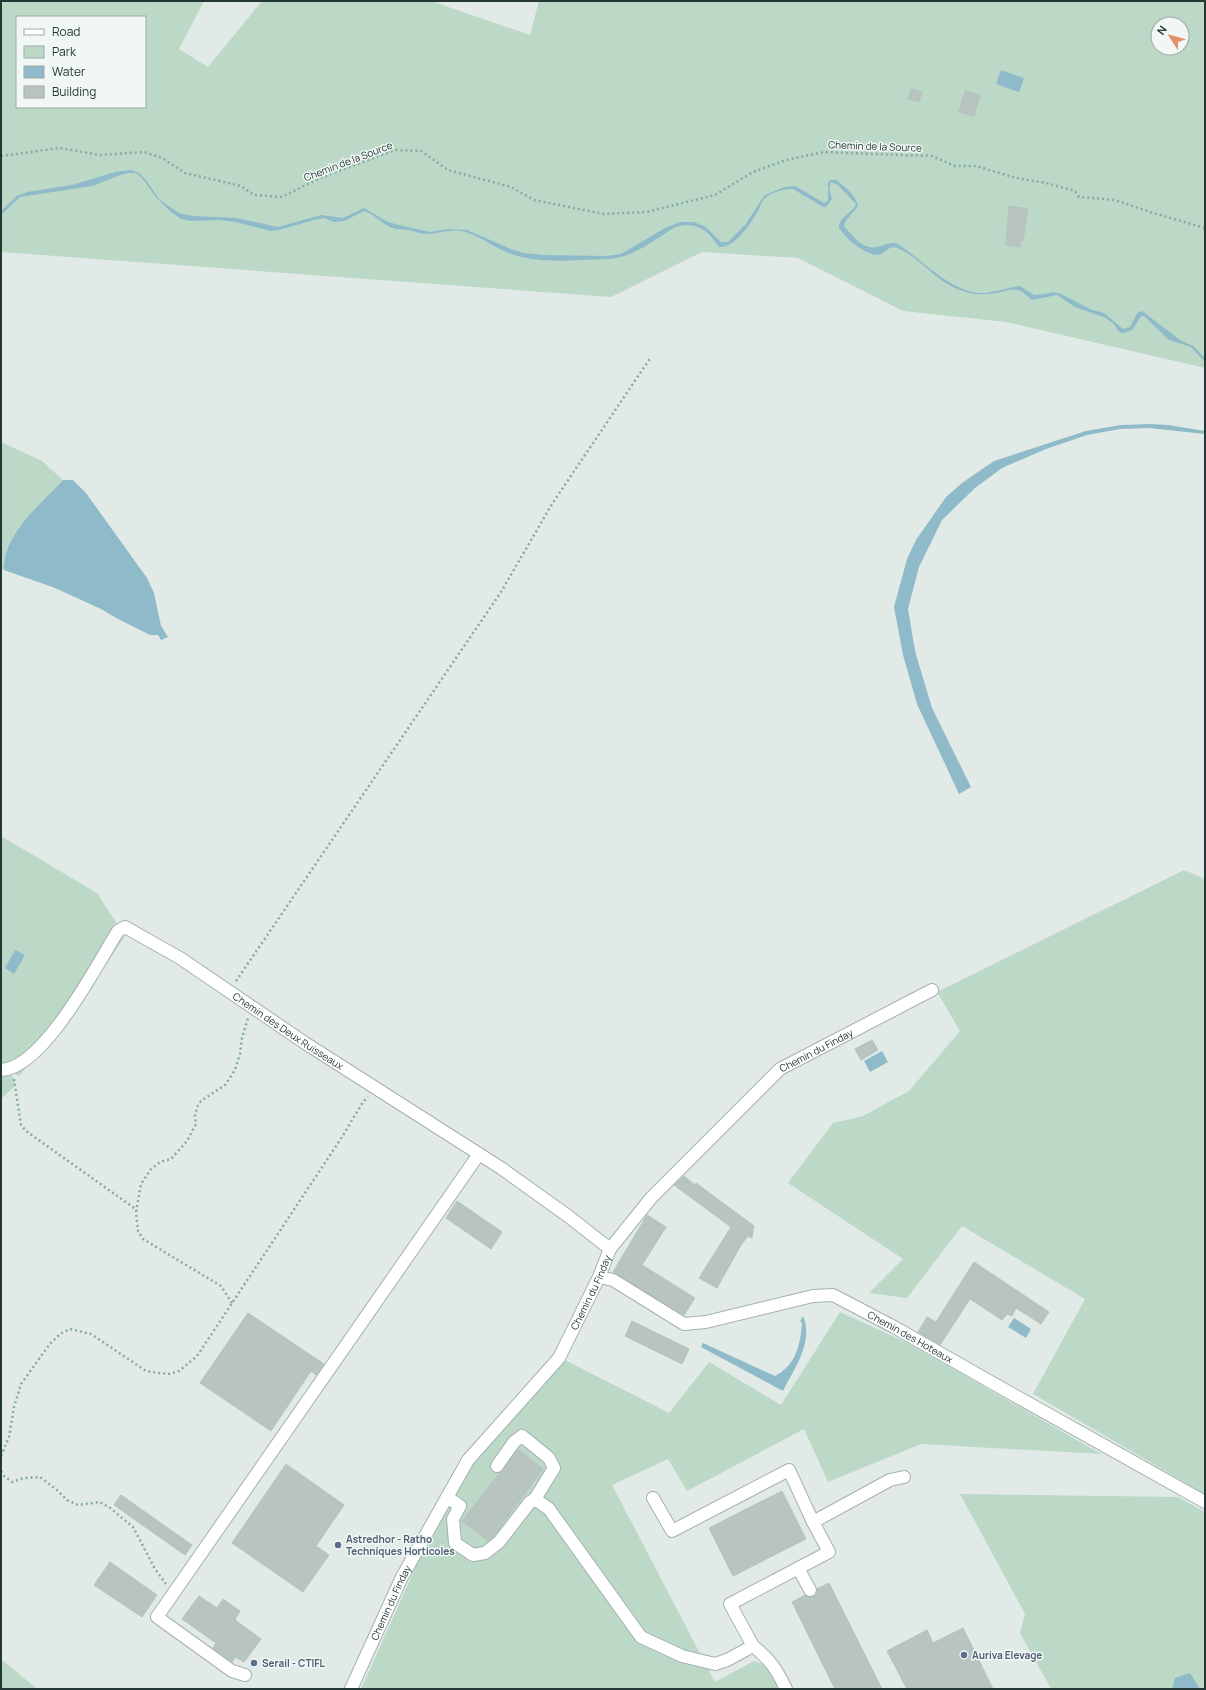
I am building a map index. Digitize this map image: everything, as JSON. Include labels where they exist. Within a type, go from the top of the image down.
[{"type":"street","name":"Chemin des Deux Ruisseaux","points":[[5,1070],[29,1058],[55,1032],[118,931],[125,926],[180,958],[254,1009],[479,1154],[568,1216],[610,1249]]},
{"type":"street","name":"Chemin du Finday","points":[[351,1689],[402,1577],[468,1460],[559,1358],[599,1277],[610,1249],[651,1198],[780,1069],[932,990]]},
{"type":"street","points":[[245,1676],[232,1671],[157,1618],[479,1154]]},
{"type":"street","name":"Chemin des Hoteaux","points":[[599,1277],[613,1280],[684,1324],[706,1322],[813,1296],[833,1295],[894,1327],[1205,1502]]},
{"type":"street","points":[[447,1497],[460,1506],[453,1519],[455,1542],[473,1555],[485,1553],[499,1542],[530,1502],[535,1499],[554,1468],[549,1458],[522,1436],[514,1442],[497,1466]]},
{"type":"street","points":[[653,1498],[672,1531],[789,1470],[813,1522],[829,1552],[730,1604],[753,1646],[767,1656],[781,1677],[786,1689]]},
{"type":"street","points":[[813,1522],[890,1480],[904,1477]]},
{"type":"street","points":[[535,1499],[548,1509],[641,1637],[682,1656],[714,1664],[727,1660],[753,1646]]},
{"type":"street","points":[[798,1568],[810,1590]]},
{"type":"path","name":"Chemin de la Source","points":[[1,156],[60,148],[100,155],[144,152],[162,158],[185,173],[241,186],[254,195],[282,197],[320,178],[395,150],[421,151],[448,170],[511,187],[534,200],[604,214],[646,212],[715,195],[753,172],[786,160],[824,152],[932,156],[955,166],[976,166],[1016,178],[1046,183],[1075,191],[1080,197],[1116,200],[1150,212],[1205,228]]},
{"type":"path","points":[[237,997],[236,981],[501,592],[552,504],[651,357]]},
{"type":"path","points":[[232,1303],[221,1286],[143,1239],[138,1231],[137,1210],[141,1184],[151,1169],[160,1162],[171,1159],[187,1142],[196,1124],[195,1116],[197,1107],[201,1101],[225,1085],[236,1070],[242,1038],[248,1019],[254,1009]]},
{"type":"path","points":[[5,1070],[14,1079],[21,1125],[26,1131],[137,1210]]},
{"type":"path","points":[[1,1456],[9,1437],[14,1407],[21,1384],[49,1345],[60,1334],[70,1329],[91,1334],[146,1371],[170,1374],[179,1371],[197,1356],[338,1143],[363,1102],[378,1089]]},
{"type":"path","points":[[1,1470],[4,1476],[12,1482],[24,1478],[40,1477],[67,1500],[78,1505],[99,1502],[109,1508],[133,1526],[155,1569],[165,1583],[175,1592]]},
{"type":"green space","points":[[3,1],[204,1],[179,49],[208,67],[262,1],[431,1],[530,35],[539,1],[1205,1],[1205,368],[1006,322],[903,311],[798,258],[702,252],[611,297],[1,252],[1,9]]},
{"type":"green space","points":[[1,442],[42,461],[63,480],[34,510],[16,533],[5,557],[4,570],[1,570]]},
{"type":"green space","points":[[1,836],[97,893],[125,936],[77,1008],[19,1076],[10,1071],[16,1085],[1,1099]]},
{"type":"green space","points":[[1184,870],[1205,879],[1205,1494],[1033,1394],[1085,1299],[962,1226],[907,1298],[869,1293],[903,1259],[788,1183],[833,1123],[863,1116],[909,1091],[960,1031],[937,992]]},
{"type":"green space","points":[[840,1312],[908,1343],[1101,1454],[921,1444],[828,1482],[804,1429],[687,1491],[668,1459],[612,1485],[715,1682],[754,1661],[768,1666],[780,1689],[361,1689],[426,1544],[473,1463],[565,1360],[669,1413],[709,1362],[781,1405]]},
{"type":"green space","points":[[960,1494],[1178,1497],[1205,1512],[1205,1689],[1051,1689],[1020,1633],[1025,1614]]},
{"type":"green space","points":[[1,1659],[37,1689],[1,1689]]},
{"type":"water","points":[[1001,70],[1024,78],[1019,92],[996,84]]},
{"type":"water","points":[[131,170],[139,173],[146,180],[159,199],[167,205],[179,213],[193,216],[236,218],[278,227],[321,215],[343,218],[364,208],[388,222],[430,232],[447,229],[467,230],[524,253],[543,255],[607,256],[621,254],[665,228],[680,222],[694,222],[706,227],[721,242],[728,242],[745,225],[764,196],[785,187],[795,186],[824,203],[828,201],[828,183],[830,180],[836,180],[849,191],[857,202],[858,206],[845,222],[844,226],[862,244],[877,247],[890,243],[898,244],[947,281],[969,291],[984,293],[1020,286],[1034,295],[1053,292],[1061,294],[1092,310],[1104,313],[1123,329],[1130,327],[1137,313],[1142,311],[1180,340],[1193,346],[1205,358],[1205,362],[1191,347],[1169,340],[1144,316],[1141,316],[1132,330],[1123,333],[1119,332],[1114,324],[1106,318],[1075,307],[1057,295],[1032,300],[1021,291],[1014,290],[988,294],[971,293],[953,287],[937,277],[906,252],[897,248],[892,247],[881,254],[876,255],[864,251],[846,237],[839,228],[841,220],[856,204],[838,185],[831,182],[829,189],[832,199],[826,207],[823,207],[793,189],[782,190],[770,194],[764,199],[749,226],[735,241],[725,246],[719,247],[709,234],[702,229],[695,226],[680,226],[674,228],[633,253],[612,259],[558,261],[522,257],[511,254],[474,235],[462,231],[425,234],[410,230],[395,229],[389,227],[372,214],[364,211],[344,221],[334,222],[324,218],[270,231],[236,222],[219,220],[191,221],[181,219],[171,212],[156,197],[142,178],[136,173],[123,174],[92,186],[20,197],[1,215],[1,211],[17,196],[27,192],[72,185],[115,172]]},
{"type":"water","points":[[1121,425],[1168,425],[1205,431],[1205,434],[1149,428],[1120,429],[1087,435],[1046,449],[1002,468],[975,488],[942,520],[919,567],[908,609],[915,651],[932,708],[971,787],[959,794],[917,704],[903,655],[894,607],[907,559],[916,540],[946,497],[962,483],[994,461],[1086,431]]},
{"type":"water","points":[[63,480],[73,480],[86,493],[147,578],[154,593],[161,626],[168,637],[161,640],[158,635],[150,635],[101,609],[55,588],[4,570],[5,557],[16,532],[24,521]]},
{"type":"water","points":[[15,950],[25,955],[14,974],[5,968]]},
{"type":"water","points":[[882,1051],[888,1062],[870,1072],[864,1061]]},
{"type":"water","points":[[803,1316],[806,1326],[804,1345],[797,1364],[783,1391],[701,1347],[703,1343],[775,1376],[790,1364],[796,1353],[802,1329],[802,1323],[800,1321]]},
{"type":"water","points":[[1014,1318],[1031,1329],[1026,1338],[1008,1327]]},
{"type":"water","points":[[1190,1673],[1200,1689],[1172,1689],[1175,1678]]},
{"type":"building","points":[[911,89],[922,92],[919,102],[908,99]]},
{"type":"building","points":[[965,91],[980,95],[974,116],[959,112]]},
{"type":"building","points":[[1009,206],[1028,209],[1023,241],[1021,241],[1020,247],[1006,245]]},
{"type":"building","points":[[872,1040],[878,1050],[861,1060],[855,1049]]},
{"type":"building","points":[[684,1176],[695,1185],[696,1183],[754,1226],[752,1238],[748,1236],[741,1245],[717,1288],[699,1278],[731,1227],[674,1185]]},
{"type":"building","points":[[457,1201],[502,1232],[491,1249],[446,1218]]},
{"type":"building","points":[[647,1215],[666,1227],[642,1265],[695,1298],[684,1315],[613,1272]]},
{"type":"building","points":[[974,1262],[1049,1312],[1041,1324],[1016,1308],[1012,1316],[1007,1314],[1002,1320],[970,1299],[940,1345],[918,1332],[927,1317],[936,1322]]},
{"type":"building","points":[[248,1313],[324,1364],[316,1375],[311,1371],[271,1431],[200,1383]]},
{"type":"building","points":[[632,1321],[689,1349],[682,1364],[625,1336]]},
{"type":"building","points":[[518,1449],[543,1469],[493,1537],[488,1541],[462,1521]]},
{"type":"building","points":[[286,1464],[344,1505],[316,1546],[329,1555],[303,1592],[232,1543]]},
{"type":"building","points":[[782,1491],[806,1539],[733,1576],[709,1528]]},
{"type":"building","points":[[121,1495],[192,1545],[185,1555],[114,1505]]},
{"type":"building","points":[[110,1562],[157,1595],[142,1617],[94,1585]]},
{"type":"building","points":[[829,1583],[882,1689],[835,1689],[792,1602],[805,1595],[813,1597],[817,1594],[817,1589]]},
{"type":"building","points":[[199,1596],[217,1608],[223,1599],[240,1611],[235,1620],[261,1639],[244,1662],[235,1657],[232,1662],[213,1648],[216,1643],[182,1619]]},
{"type":"building","points":[[963,1628],[993,1689],[907,1689],[887,1651],[927,1630],[933,1643]]},
{"type":"place","name":"Astredhor - Ratho Techniques Horticoles","points":[[338,1545]]},
{"type":"place","name":"Auriva Elevage","points":[[964,1655]]},
{"type":"place","name":"Serail - CTIFL","points":[[254,1663]]}]
